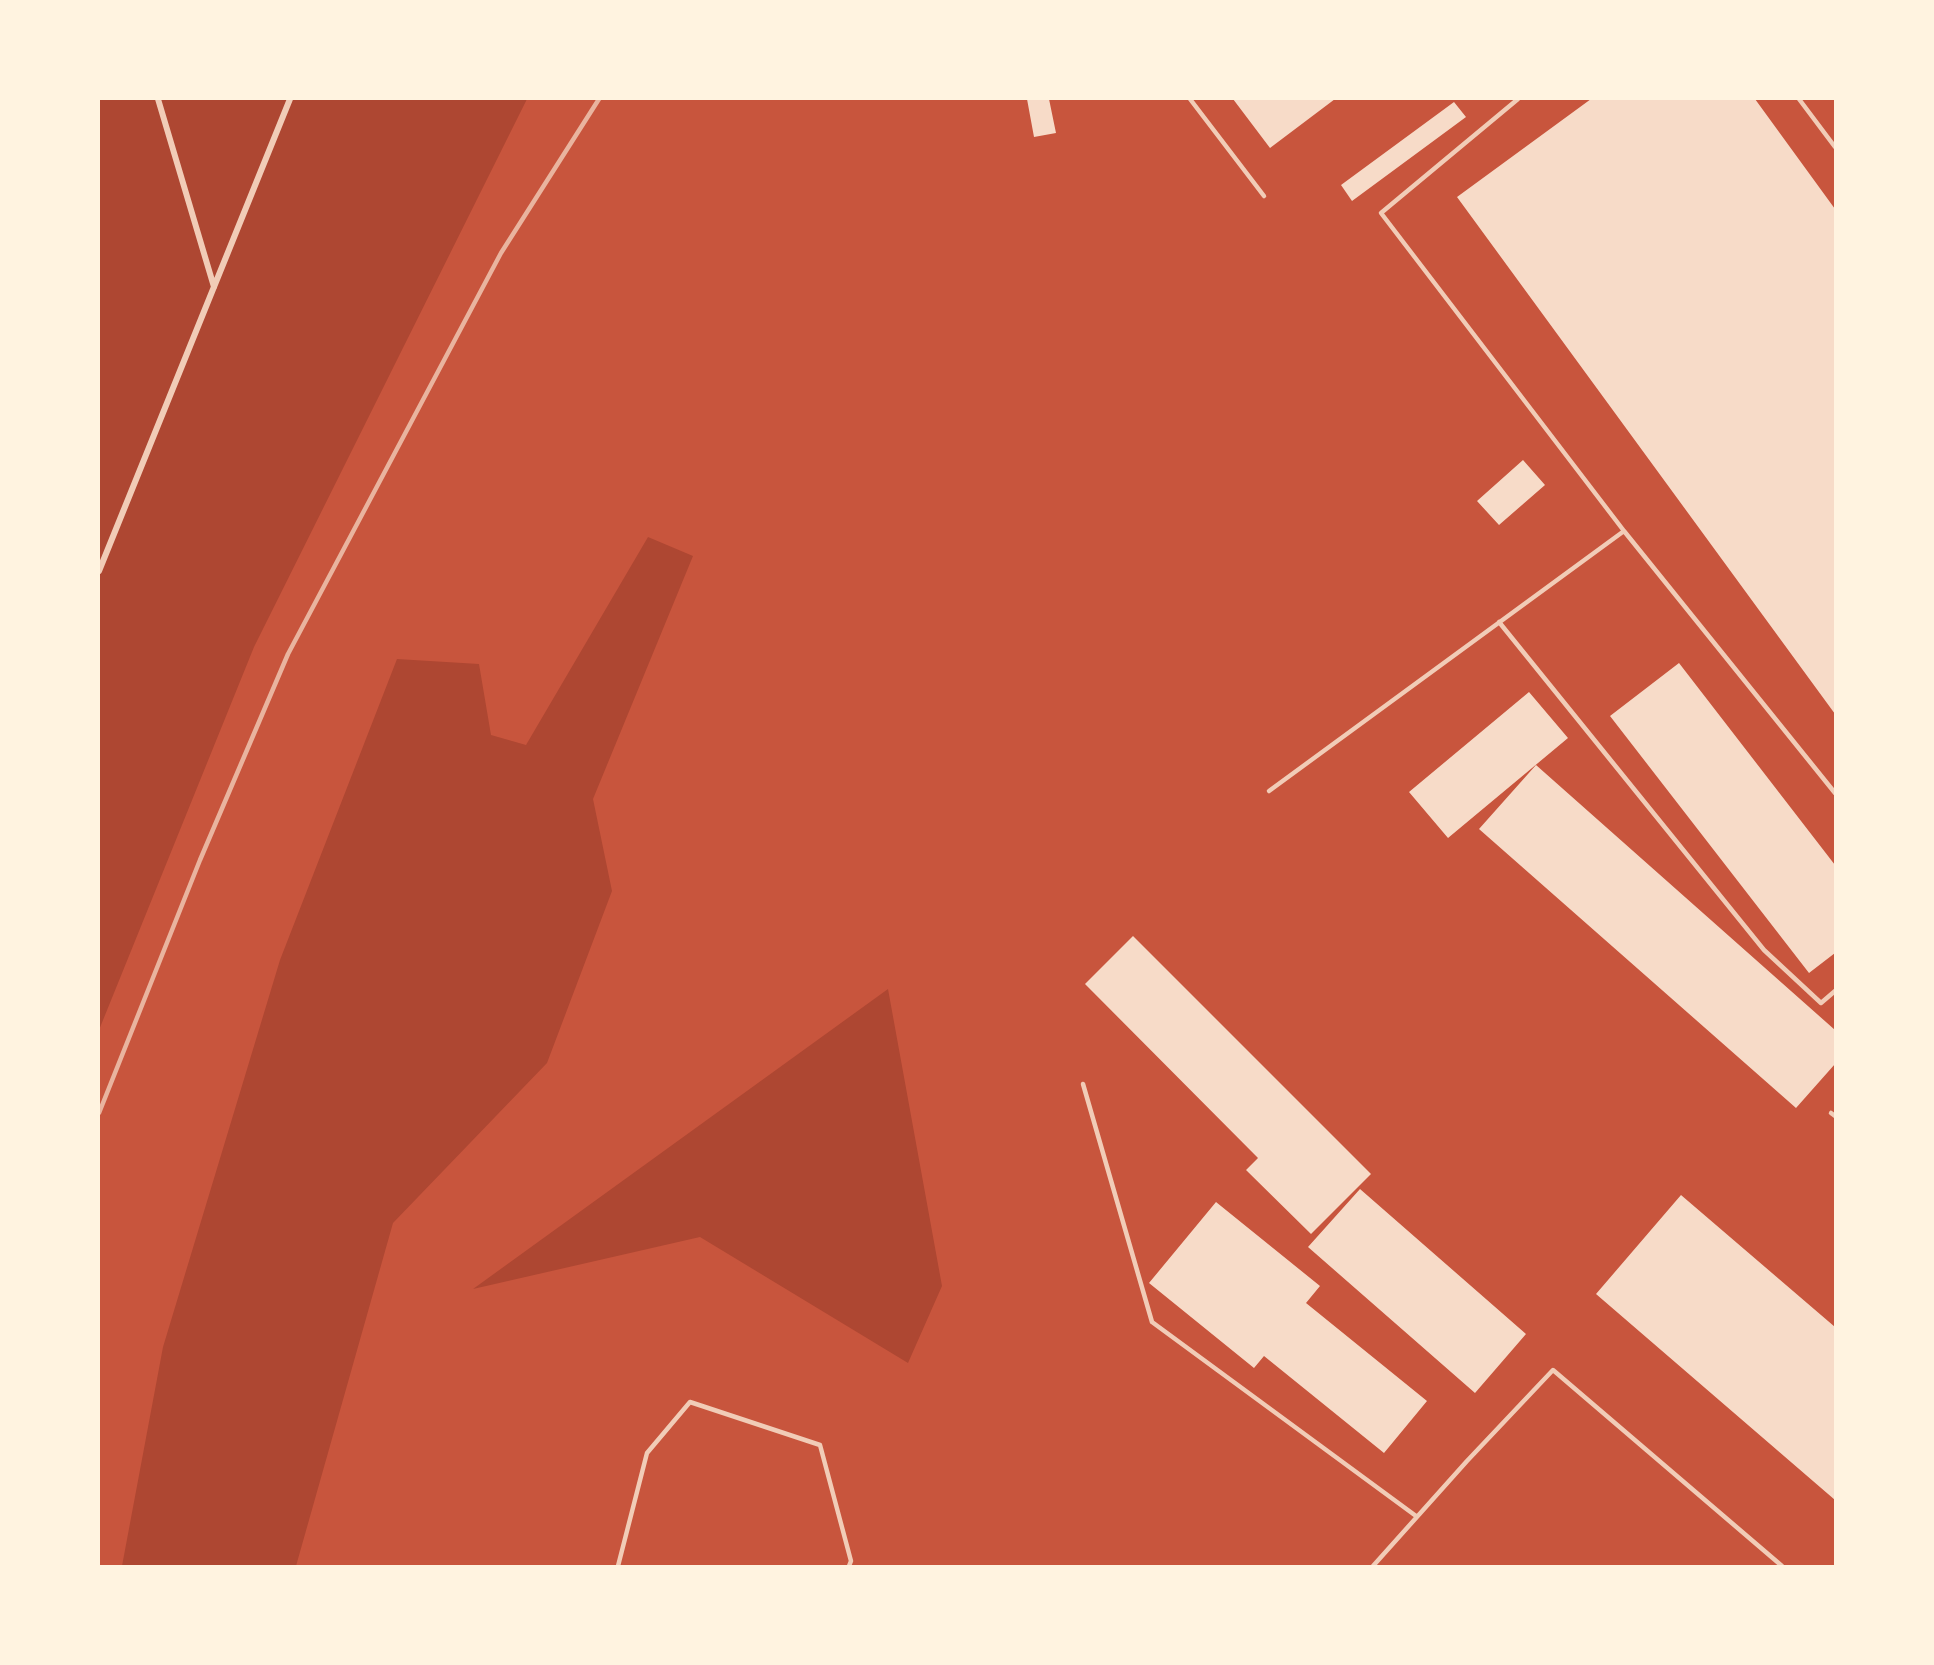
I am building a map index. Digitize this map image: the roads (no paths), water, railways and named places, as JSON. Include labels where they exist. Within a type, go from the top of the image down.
[{"type":"street","points":[[158,99],[214,288]]},
{"type":"street","points":[[99,571],[290,99]]},
{"type":"lane","points":[[1190,99],[1264,196]]},
{"type":"lane","points":[[1518,99],[1381,213],[1624,531],[1835,793]]},
{"type":"lane","points":[[1799,99],[1835,147]]},
{"type":"lane","points":[[1269,791],[1624,531]]},
{"type":"lane","points":[[1499,622],[1764,950],[1821,1003],[1835,991]]},
{"type":"lane","points":[[1083,1084],[1152,1323],[1416,1516]]},
{"type":"lane","points":[[1373,1566],[1416,1516],[1553,1371],[1782,1566]]},
{"type":"lane","points":[[618,1566],[647,1453],[690,1402],[820,1445],[851,1562],[849,1566]]},
{"type":"railway","points":[[99,1113],[200,860],[288,654],[501,253],[599,99]]}]
